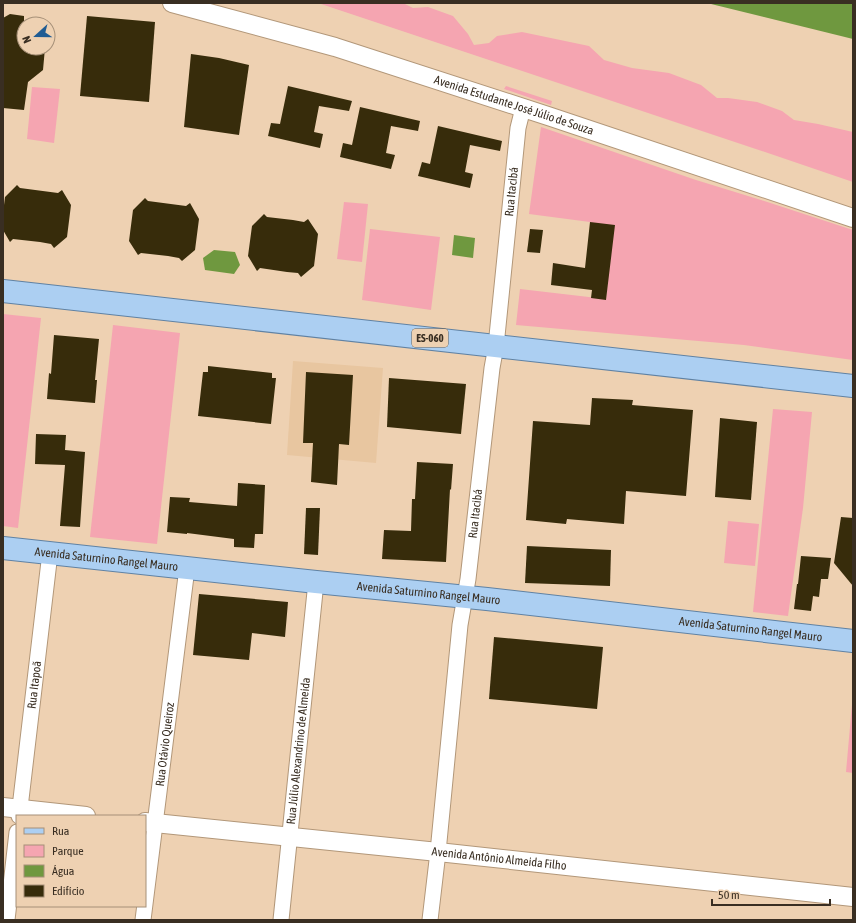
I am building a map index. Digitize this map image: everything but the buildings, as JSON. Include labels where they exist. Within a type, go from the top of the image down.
[{"type":"main road","name":"ES-060","points":[[3,291],[853,386]]},
{"type":"main road","name":"Avenida Saturnino Rangel Mauro","points":[[3,548],[316,582],[464,596],[853,641]]},
{"type":"street","name":"Avenida Estudante José Júlio de Souza","points":[[172,3],[335,47],[853,218]]},
{"type":"street","name":"Rua Itacibá","points":[[430,920],[460,625],[468,579],[492,368],[496,346],[518,128],[523,108]]},
{"type":"street","name":"Rua Itapoã","points":[[14,811],[50,553]]},
{"type":"street","name":"Rua Otávio Queiroz","points":[[146,878],[150,823],[186,568]]},
{"type":"street","name":"Rua Júlio Alexandrino de Almeida","points":[[281,920],[316,582]]},
{"type":"street","points":[[14,811],[72,815]]},
{"type":"street","name":"Avenida Antônio Almeida Filho","points":[[150,823],[438,852],[853,897]]},
{"type":"street","points":[[7,920],[16,841]]},
{"type":"street","name":"Rua Otávio Queiroz","points":[[143,920],[144,907]]},
{"type":"shaded area","points":[[293,361],[383,368],[376,463],[287,455]]},
{"type":"green space","points":[[318,3],[403,3],[413,8],[428,7],[453,16],[468,34],[474,45],[489,43],[497,36],[522,32],[589,46],[604,60],[632,68],[669,73],[701,85],[717,98],[757,102],[782,111],[794,120],[853,132],[853,182],[765,152]]},
{"type":"green space","points":[[506,86],[552,101],[551,105],[504,89]]},
{"type":"green space","points":[[32,87],[60,89],[54,143],[27,139]]},
{"type":"green space","points":[[541,127],[696,180],[853,230],[853,360],[744,345],[516,325],[520,289],[606,299],[608,280],[590,222],[529,214]]},
{"type":"green space","points":[[344,202],[368,204],[362,262],[337,259]]},
{"type":"green space","points":[[370,229],[440,237],[431,310],[362,300]]},
{"type":"green space","points":[[3,314],[41,318],[18,528],[3,526]]},
{"type":"green space","points":[[113,325],[180,333],[157,544],[90,537]]},
{"type":"green space","points":[[773,409],[812,412],[803,508],[788,616],[753,612]]},
{"type":"green space","points":[[728,521],[759,524],[755,566],[724,563]]},
{"type":"green space","points":[[853,693],[853,773],[846,772]]},
{"type":"water","points":[[707,3],[853,3],[853,39]]},
{"type":"water","points":[[454,235],[475,238],[473,258],[452,255]]},
{"type":"water","points":[[214,250],[235,252],[240,265],[234,274],[205,270],[203,258]]}]
